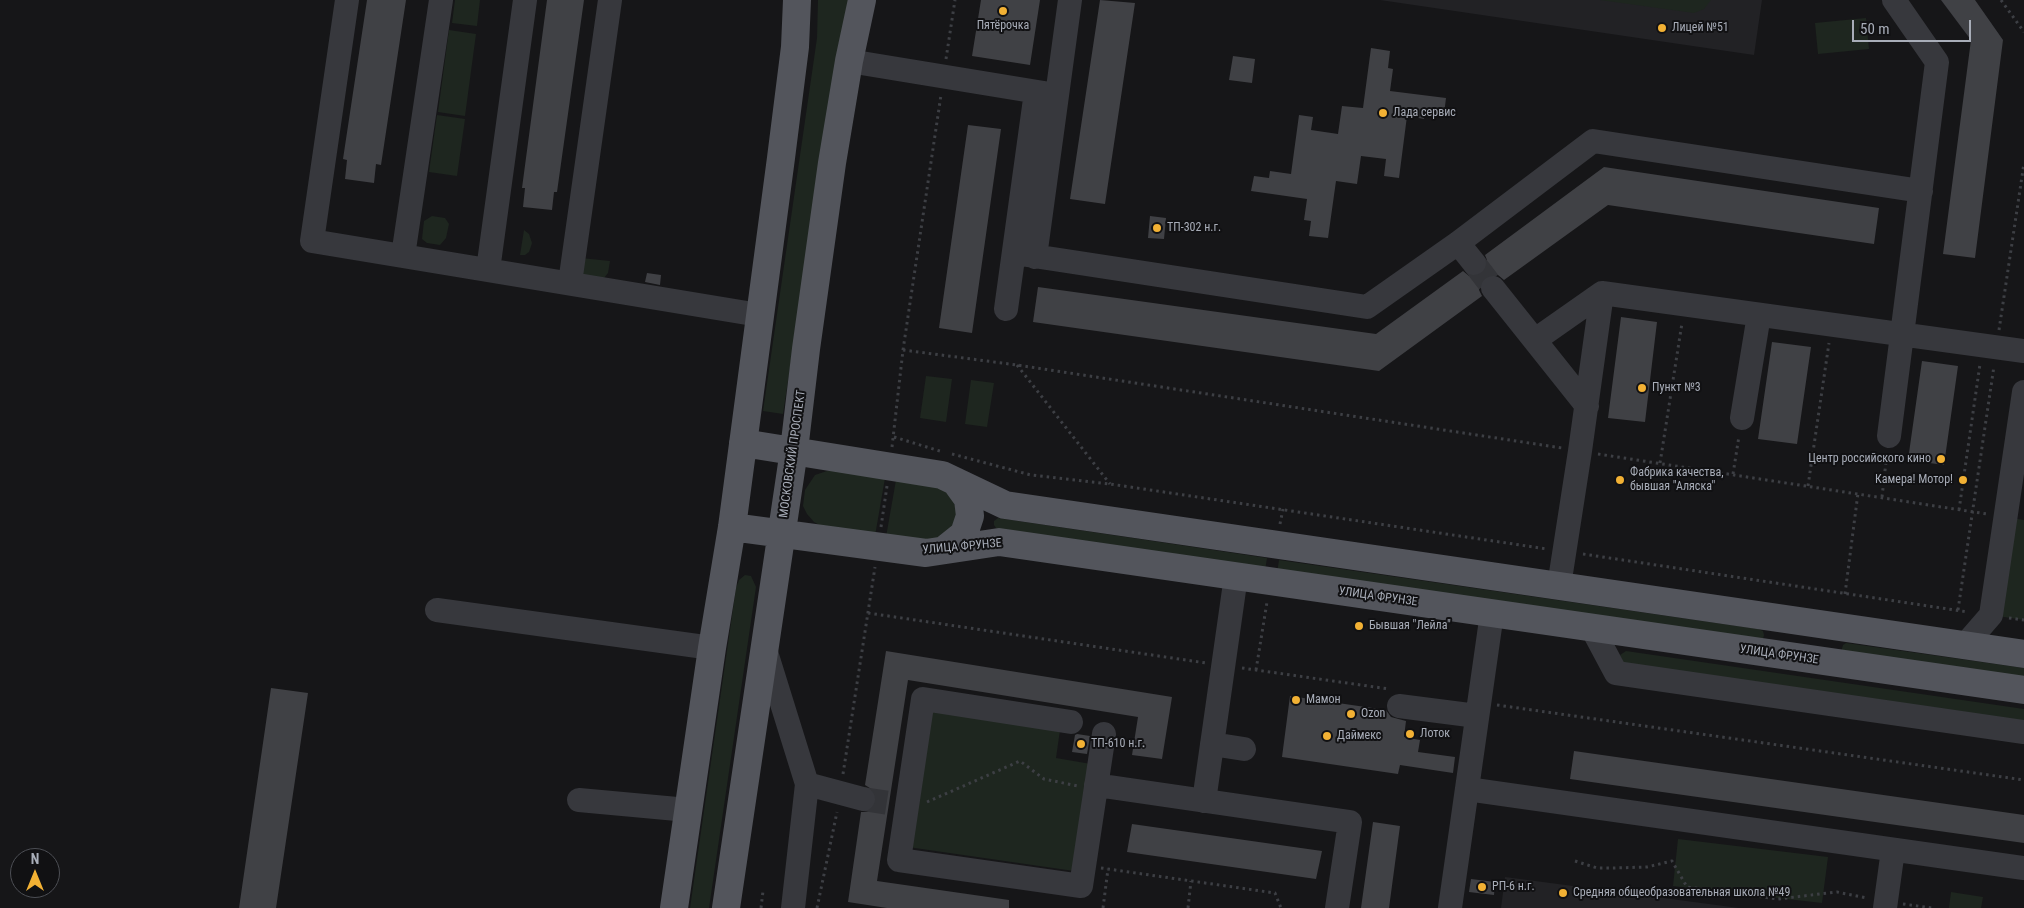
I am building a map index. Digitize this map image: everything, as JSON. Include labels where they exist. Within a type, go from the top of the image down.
[{"type":"main road","points":[[674,908],[712,648],[732,527],[790,84],[797,0]]},
{"type":"main road","name":"МОСКОВСКИЙ ПРОСПЕКТ","points":[[726,908],[782,535],[806,349],[849,61],[862,0]]},
{"type":"main road","points":[[743,443],[942,475],[1005,505],[2015,652]]},
{"type":"main road","points":[[944,550],[964,534],[970,516],[968,499],[955,481]]},
{"type":"main road","points":[[999,542],[988,536],[983,522],[993,509],[1005,505]]},
{"type":"main road","name":"УЛИЦА ФРУНЗЕ","points":[[732,527],[782,535],[926,552],[999,542],[2024,690]]},
{"type":"main road","points":[[1762,652],[1773,646],[1778,636],[1776,625],[1768,616]]},
{"type":"main road","points":[[1845,664],[1835,655],[1832,645],[1839,634],[1851,628]]},
{"type":"street","points":[[347,0],[312,241],[759,315]]},
{"type":"street","points":[[403,256],[441,0]]},
{"type":"street","points":[[488,270],[525,0]]},
{"type":"street","points":[[570,283],[610,0]]},
{"type":"street","points":[[1006,309],[1024,255],[1046,94],[1070,0]]},
{"type":"street","points":[[1889,436],[1937,62],[1894,0]]},
{"type":"street","points":[[849,61],[1046,94]]},
{"type":"street","points":[[1024,255],[1367,307],[1458,243],[1593,141],[1921,190]]},
{"type":"street","points":[[1458,243],[1474,263]]},
{"type":"street","points":[[1493,288],[1587,406]]},
{"type":"street","points":[[1535,340],[1602,293],[2024,350]]},
{"type":"street","points":[[1559,586],[1587,406],[1602,293]]},
{"type":"street","points":[[1742,418],[1759,314]]},
{"type":"street","points":[[1965,645],[1991,616],[2024,392]]},
{"type":"street","points":[[1204,801],[1236,576]]},
{"type":"street","points":[[437,610],[712,648]]},
{"type":"street","points":[[1450,908],[1492,613]]},
{"type":"street","points":[[1991,616],[2015,652]]},
{"type":"street","points":[[1592,628],[1616,673],[2024,732]]},
{"type":"street","points":[[765,649],[807,784],[793,908]]},
{"type":"street","points":[[1071,722],[923,699],[898,804],[898,860],[1081,886],[1104,734]]},
{"type":"street","points":[[1399,706],[1477,716]]},
{"type":"street","points":[[1212,744],[1244,749]]},
{"type":"street","points":[[807,784],[863,799]]},
{"type":"street","points":[[1096,788],[1350,822],[1337,908]]},
{"type":"street","points":[[1466,790],[2024,868]]},
{"type":"street","points":[[579,800],[688,810]]},
{"type":"street","points":[[1885,905],[1893,850]]},
{"type":"path","points":[[956,0],[903,350],[1017,364],[2006,517]]},
{"type":"path","points":[[2001,0],[2024,32]]},
{"type":"path","points":[[1958,610],[2024,163]]},
{"type":"path","points":[[1660,463],[1683,322]]},
{"type":"path","points":[[1808,486],[1830,338]]},
{"type":"path","points":[[894,437],[1031,475],[1110,484],[1017,364]]},
{"type":"path","points":[[1959,510],[1980,364]]},
{"type":"path","points":[[1733,474],[1742,418]]},
{"type":"path","points":[[1882,497],[1889,436]]},
{"type":"path","points":[[1845,594],[1858,493]]},
{"type":"path","points":[[817,908],[840,793],[868,613]]},
{"type":"path","points":[[898,804],[924,804],[1020,761],[1044,779],[1096,788]]},
{"type":"path","points":[[1574,861],[1597,868],[1647,867],[1672,861],[1686,887],[1778,900],[1837,892],[1885,905],[1932,908]]},
{"type":"path","points":[[1084,866],[1275,893],[1281,908]]},
{"type":"path","points":[[1103,908],[1108,869]]},
{"type":"path","points":[[1188,908],[1191,882]]},
{"type":"path","points":[[761,908],[763,891]]},
{"type":"shaded area","points":[[455,0],[480,0],[477,26],[452,23]]},
{"type":"shaded area","points":[[818,0],[849,0],[839,43],[783,414],[763,411],[817,38]]},
{"type":"shaded area","name":"Лицей №51","points":[[1380,0],[1762,0],[1754,55]]},
{"type":"shaded area","points":[[1600,0],[1711,0],[1704,9],[1694,13]]},
{"type":"shaded area","points":[[1866,18],[1869,49],[1818,54],[1815,23]]},
{"type":"shaded area","points":[[449,30],[476,34],[465,116],[438,112]]},
{"type":"shaded area","points":[[437,115],[465,119],[457,176],[429,172]]},
{"type":"shaded area","points":[[432,216],[445,218],[449,224],[446,238],[440,245],[427,243],[422,239],[424,221]]},
{"type":"shaded area","points":[[524,230],[529,234],[532,243],[529,252],[525,255],[520,255]]},
{"type":"shaded area","points":[[581,258],[610,261],[608,273],[604,278],[589,279],[581,272]]},
{"type":"shaded area","points":[[926,376],[952,379],[946,422],[920,418]]},
{"type":"shaded area","points":[[971,380],[994,383],[987,427],[965,424]]},
{"type":"shaded area","points":[[830,470],[885,478],[875,536],[823,527],[814,522],[807,514],[803,506],[805,490],[815,475]]},
{"type":"shaded area","points":[[896,480],[940,487],[949,493],[954,500],[956,509],[956,520],[952,530],[937,542],[886,537]]},
{"type":"shaded area","points":[[2006,517],[2024,520],[2024,620],[1991,615]]},
{"type":"shaded area","points":[[998,518],[1267,558],[1265,571],[1003,530],[996,528],[994,525],[994,521]]},
{"type":"shaded area","points":[[1279,560],[1758,629],[1763,631],[1764,635],[1763,639],[1277,573]]},
{"type":"shaded area","points":[[745,575],[751,576],[756,587],[709,908],[690,908],[736,588],[739,580]]},
{"type":"shaded area","points":[[1846,643],[2024,668],[2024,682],[1841,652],[1843,645]]},
{"type":"shaded area","points":[[1626,651],[2024,709],[2024,722],[1624,664],[1620,655]]},
{"type":"shaded area","points":[[928,710],[1060,730],[1056,758],[1091,764],[1074,871],[908,847]]},
{"type":"shaded area","points":[[1678,839],[1828,857],[1822,903],[1673,886]]},
{"type":"shaded area","name":"Средняя общеобразовательная школа №49","points":[[1505,877],[1739,908],[1501,908]]},
{"type":"shaded area","points":[[1951,892],[1983,897],[1981,908],[1949,908]]},
{"type":"building","points":[[367,0],[406,0],[381,165],[376,164],[374,183],[345,179],[347,160],[343,159]]},
{"type":"building","points":[[547,0],[584,0],[557,192],[554,192],[552,210],[523,207],[525,188],[522,188]]},
{"type":"building","points":[[981,0],[1040,0],[1030,65],[972,56]]},
{"type":"building","points":[[1100,0],[1135,3],[1105,204],[1070,199]]},
{"type":"building","points":[[1941,0],[1975,0],[2003,40],[1975,258],[1943,254],[1971,40]]},
{"type":"building","points":[[1371,48],[1390,51],[1388,68],[1393,69],[1390,91],[1446,98],[1444,114],[1425,111],[1424,119],[1407,116],[1399,178],[1384,176],[1386,159],[1361,156],[1357,184],[1336,181],[1328,238],[1309,236],[1311,221],[1304,220],[1307,199],[1251,191],[1254,176],[1269,178],[1270,171],[1291,174],[1299,115],[1313,117],[1311,130],[1338,134],[1342,106],[1363,108]]},
{"type":"building","points":[[1233,56],[1255,59],[1252,83],[1229,80]]},
{"type":"building","points":[[968,125],[1001,129],[972,333],[939,328]]},
{"type":"building","points":[[1604,167],[1879,208],[1874,244],[1608,205],[1504,280],[1498,275],[1491,274],[1485,277],[1480,283],[1479,290],[1482,296],[1379,371],[1033,322],[1038,287],[1376,334],[1463,271],[1469,276],[1482,274],[1487,268],[1485,255]]},
{"type":"building","name":"ТП-302 н.г.","points":[[1150,216],[1166,218],[1164,239],[1148,238]]},
{"type":"building","points":[[647,273],[661,275],[660,285],[645,282]]},
{"type":"building","points":[[1621,317],[1657,322],[1645,422],[1608,418]]},
{"type":"building","points":[[1772,342],[1811,347],[1797,444],[1758,439]]},
{"type":"building","points":[[1922,361],[1958,366],[1944,465],[1908,460]]},
{"type":"building","points":[[886,651],[1172,697],[1162,759],[1132,755],[1138,717],[908,680],[877,881],[1009,900],[1009,908],[887,908],[848,902],[861,812],[867,812],[872,809],[876,802],[876,795],[873,790],[865,785]]},
{"type":"building","points":[[271,688],[308,693],[276,908],[239,908]]},
{"type":"building","points":[[1290,696],[1386,710],[1391,717],[1406,721],[1404,737],[1420,740],[1418,752],[1455,757],[1453,773],[1400,765],[1398,774],[1282,757]]},
{"type":"building","name":"ТП-610 н.г.","points":[[1075,735],[1090,736],[1087,754],[1072,752]]},
{"type":"building","points":[[1574,751],[2024,815],[2024,843],[1570,779]]},
{"type":"building","points":[[1373,822],[1400,826],[1389,908],[1361,908]]},
{"type":"building","points":[[1132,824],[1322,851],[1316,879],[1127,852]]},
{"type":"building","name":"РП-6 н.г.","points":[[1471,879],[1495,882],[1494,895],[1469,892]]},
{"type":"tunnel","points":[[1474,263],[1493,288]]},
{"type":"tunnel","points":[[863,799],[889,803]]},
{"type":"place","name":"Пятёрочка","points":[[1003,11]]},
{"type":"place","name":"Лицей №51","points":[[1662,28]]},
{"type":"place","name":"Лада сервис","points":[[1383,113]]},
{"type":"place","name":"ТП-302 н.г.","points":[[1157,228]]},
{"type":"place","name":"Пункт №3","points":[[1642,388]]},
{"type":"place","name":"Центр российского кино","points":[[1941,459]]},
{"type":"place","name":"Фабрика качества, бывшая \"Аляска\"","points":[[1620,480]]},
{"type":"place","name":"Камера! Мотор!","points":[[1963,480]]},
{"type":"place","name":"Бывшая \"Лейла\"","points":[[1359,626]]},
{"type":"place","name":"Мамон","points":[[1296,700]]},
{"type":"place","name":"Ozon","points":[[1351,714]]},
{"type":"place","name":"Лоток","points":[[1410,734]]},
{"type":"place","name":"Даймекс","points":[[1327,736]]},
{"type":"place","name":"ТП-610 н.г.","points":[[1081,744]]},
{"type":"place","name":"РП-6 н.г.","points":[[1482,887]]},
{"type":"place","name":"Средняя общеобразовательная школа №49","points":[[1563,893]]}]
